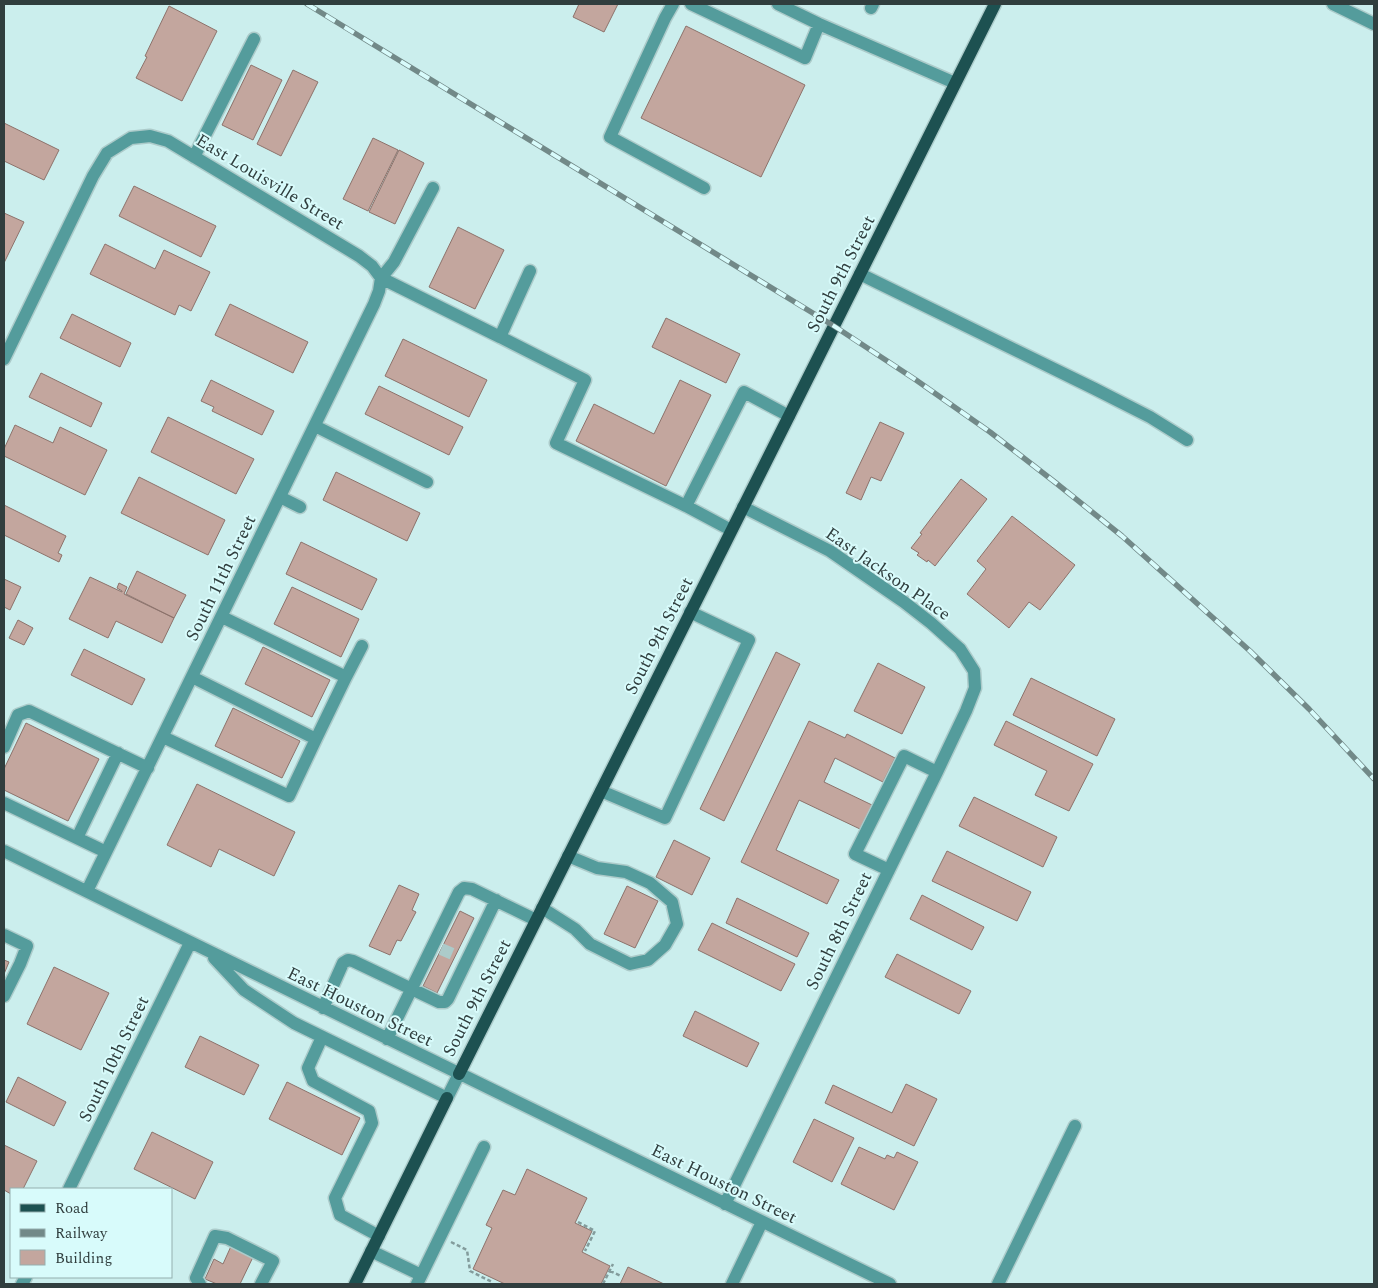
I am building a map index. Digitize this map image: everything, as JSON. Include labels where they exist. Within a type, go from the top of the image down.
[{"type":"main road","name":"South 9th Street","points":[[459,1074],[995,4]]},
{"type":"main road","name":"South 9th Street","points":[[355,1284],[447,1098]]},
{"type":"street","points":[[673,4],[610,137],[704,188]]},
{"type":"street","points":[[691,4],[804,58],[819,24]]},
{"type":"street","points":[[778,4],[819,24],[956,83]]},
{"type":"street","points":[[1333,4],[1374,24]]},
{"type":"street","points":[[194,157],[254,39]]},
{"type":"street","name":"East Louisville Street","points":[[4,359],[93,176],[107,153],[131,138],[150,136],[168,141],[359,256],[372,266],[381,278]]},
{"type":"street","points":[[433,188],[398,254],[381,278],[585,380],[556,443],[732,530]]},
{"type":"street","points":[[500,337],[530,271]]},
{"type":"street","points":[[860,274],[1095,389],[1150,417],[1187,440]]},
{"type":"street","name":"South 11th Street","points":[[87,891],[374,304],[381,278]]},
{"type":"street","points":[[686,506],[744,392],[790,416]]},
{"type":"street","points":[[315,426],[427,482]]},
{"type":"street","points":[[280,497],[300,507]]},
{"type":"street","name":"East Jackson Place","points":[[743,507],[830,551],[904,602],[950,639],[960,649],[974,671]]},
{"type":"street","points":[[601,791],[665,818],[749,640],[690,612]]},
{"type":"street","points":[[222,617],[346,677]]},
{"type":"street","points":[[163,737],[289,796],[362,646]]},
{"type":"street","name":"South 8th Street","points":[[725,1204],[972,699],[975,688],[974,671]]},
{"type":"street","points":[[192,677],[316,739]]},
{"type":"street","points":[[4,747],[18,715],[28,711],[148,768]]},
{"type":"street","points":[[77,838],[118,754]]},
{"type":"street","points":[[889,870],[855,854],[904,756],[937,772]]},
{"type":"street","points":[[4,803],[106,852]]},
{"type":"street","name":"East Houston Street","points":[[4,851],[387,1040],[890,1284]]},
{"type":"street","points":[[542,908],[575,929],[590,944],[630,964],[648,960],[665,945],[677,924],[672,902],[650,884],[626,872],[597,868],[568,856]]},
{"type":"street","points":[[387,1040],[412,989],[437,947],[459,892],[464,888],[472,888],[536,920]]},
{"type":"street","points":[[323,1008],[343,964],[348,960],[439,1002],[445,1002],[448,999],[461,958],[496,900]]},
{"type":"street","points":[[4,935],[27,946],[4,996]]},
{"type":"street","name":"South 10th Street","points":[[69,1188],[190,943]]},
{"type":"street","points":[[209,952],[244,990],[294,1023],[447,1098]]},
{"type":"street","points":[[322,1037],[308,1068],[313,1081],[369,1111],[372,1123],[335,1198],[340,1215],[379,1236]]},
{"type":"street","name":"South 9th Street","points":[[447,1098],[459,1074]]},
{"type":"street","points":[[998,1284],[1075,1126]]},
{"type":"street","points":[[371,1251],[419,1280],[484,1147]]},
{"type":"street","points":[[732,1284],[762,1222]]},
{"type":"street","points":[[200,1284],[196,1278],[215,1236],[227,1238],[273,1261],[261,1284]]},
{"type":"path","points":[[578,1222],[595,1231],[585,1251]]},
{"type":"path","points":[[440,1236],[467,1250],[470,1271],[492,1282]]},
{"type":"path","points":[[603,1284],[612,1264]]},
{"type":"path","points":[[610,1270],[621,1276]]},
{"type":"building","points":[[579,4],[618,4],[604,32],[573,17]]},
{"type":"building","points":[[169,6],[217,31],[182,101],[136,78]]},
{"type":"building","points":[[686,26],[805,85],[761,177],[641,118]]},
{"type":"building","points":[[251,65],[282,80],[253,140],[222,125]]},
{"type":"building","points":[[293,70],[318,82],[281,156],[257,144]]},
{"type":"building","points":[[4,123],[59,150],[44,180],[4,161]]},
{"type":"building","points":[[373,138],[398,150],[368,211],[343,199]]},
{"type":"building","points":[[399,150],[424,163],[395,224],[369,212]]},
{"type":"building","points":[[134,186],[216,226],[201,257],[119,216]]},
{"type":"building","points":[[4,213],[24,222],[4,263]]},
{"type":"building","points":[[458,227],[504,250],[475,309],[429,287]]},
{"type":"building","points":[[105,244],[155,269],[164,250],[210,272],[191,311],[179,305],[175,315],[90,274]]},
{"type":"building","points":[[230,304],[308,342],[293,373],[215,335]]},
{"type":"building","points":[[72,314],[131,343],[120,367],[60,338]]},
{"type":"building","points":[[666,318],[740,354],[726,383],[652,347]]},
{"type":"building","points":[[403,339],[487,380],[469,417],[385,376]]},
{"type":"building","points":[[41,373],[102,403],[91,427],[29,397]]},
{"type":"building","points":[[211,380],[274,411],[262,435],[212,411],[214,407],[201,401]]},
{"type":"building","points":[[680,380],[711,395],[666,486],[576,441],[594,404],[654,434]]},
{"type":"building","points":[[379,386],[463,427],[449,455],[365,414]]},
{"type":"building","points":[[168,417],[254,459],[236,494],[151,452]]},
{"type":"building","points":[[880,422],[904,433],[881,481],[871,477],[861,500],[846,493]]},
{"type":"building","points":[[15,425],[53,443],[60,427],[107,450],[85,495],[4,456],[4,449]]},
{"type":"building","points":[[336,472],[420,513],[407,541],[323,500]]},
{"type":"building","points":[[139,477],[225,520],[208,555],[121,513]]},
{"type":"building","points":[[961,479],[987,499],[935,566],[917,555],[919,553],[911,548],[922,534],[920,533]]},
{"type":"building","points":[[4,505],[66,536],[58,553],[62,555],[59,562],[4,535]]},
{"type":"building","points":[[1012,516],[1075,565],[1040,610],[1029,602],[1009,628],[967,594],[986,569],[977,561]]},
{"type":"building","points":[[301,542],[377,579],[362,610],[286,574]]},
{"type":"building","points":[[137,571],[186,595],[174,618],[126,594]]},
{"type":"building","points":[[90,577],[122,592],[117,588],[119,583],[127,587],[124,594],[174,618],[162,643],[116,621],[108,638],[69,619]]},
{"type":"building","points":[[4,579],[21,587],[10,610],[4,607]]},
{"type":"building","points":[[292,587],[359,619],[341,657],[274,624]]},
{"type":"building","points":[[18,620],[33,628],[24,645],[9,638]]},
{"type":"building","points":[[263,647],[330,680],[312,717],[245,684]]},
{"type":"building","points":[[84,649],[145,679],[132,705],[71,675]]},
{"type":"building","points":[[776,652],[800,664],[724,821],[700,809]]},
{"type":"building","points":[[878,663],[925,687],[902,734],[854,711]]},
{"type":"building","points":[[1031,678],[1115,719],[1097,756],[1013,715]]},
{"type":"building","points":[[233,708],[300,741],[282,778],[215,746]]},
{"type":"building","points":[[809,721],[845,738],[847,734],[895,758],[883,782],[835,758],[824,782],[872,805],[860,829],[799,800],[776,850],[839,880],[827,904],[741,862]]},
{"type":"building","points":[[1006,721],[1093,764],[1069,811],[1035,795],[1047,771],[994,745]]},
{"type":"building","points":[[26,723],[99,759],[68,821],[4,790],[4,769]]},
{"type":"building","points":[[197,784],[295,832],[274,876],[219,849],[211,867],[167,845]]},
{"type":"building","points":[[974,797],[1057,837],[1043,867],[959,826]]},
{"type":"building","points":[[674,840],[710,858],[692,895],[656,877]]},
{"type":"building","points":[[947,851],[1031,892],[1017,921],[932,881]]},
{"type":"building","points":[[399,885],[419,894],[412,910],[416,912],[401,941],[397,940],[390,955],[369,946]]},
{"type":"building","points":[[627,886],[658,901],[635,948],[604,934]]},
{"type":"building","points":[[922,895],[984,927],[972,950],[910,919]]},
{"type":"building","points":[[737,898],[809,933],[797,957],[726,923]]},
{"type":"building","points":[[460,911],[474,918],[437,993],[423,986]]},
{"type":"building","points":[[712,923],[795,964],[781,991],[698,950]]},
{"type":"building","points":[[897,954],[971,991],[959,1014],[885,977]]},
{"type":"building","points":[[4,960],[9,962],[4,974]]},
{"type":"building","points":[[54,967],[109,993],[81,1050],[27,1024]]},
{"type":"building","points":[[695,1011],[759,1043],[747,1067],[683,1036]]},
{"type":"building","points":[[200,1036],[259,1065],[244,1095],[185,1067]]},
{"type":"building","points":[[18,1077],[66,1102],[54,1126],[6,1102]]},
{"type":"building","points":[[287,1082],[360,1118],[342,1155],[269,1119]]},
{"type":"building","points":[[906,1084],[937,1099],[914,1146],[825,1103],[833,1085],[892,1113]]},
{"type":"building","points":[[814,1119],[854,1138],[832,1182],[793,1162]]},
{"type":"building","points":[[152,1132],[213,1162],[195,1199],[134,1169]]},
{"type":"building","points":[[4,1145],[37,1161],[24,1188],[10,1188],[10,1193],[4,1190]]},
{"type":"building","points":[[859,1147],[885,1159],[887,1155],[894,1158],[897,1152],[918,1162],[894,1210],[841,1184]]},
{"type":"building","points":[[527,1169],[587,1198],[575,1223],[592,1231],[582,1252],[610,1266],[601,1284],[505,1284],[473,1269],[492,1228],[486,1225],[503,1190],[515,1195]]},
{"type":"building","points":[[232,1244],[254,1255],[240,1284],[217,1284],[205,1279],[214,1259],[223,1264]]},
{"type":"building","points":[[628,1267],[664,1284],[620,1284]]},
{"type":"tunnel","points":[[441,949],[455,955]]},
{"type":"railway","points":[[307,4],[834,326],[990,432],[1122,536],[1250,651],[1309,709],[1374,779]]}]
